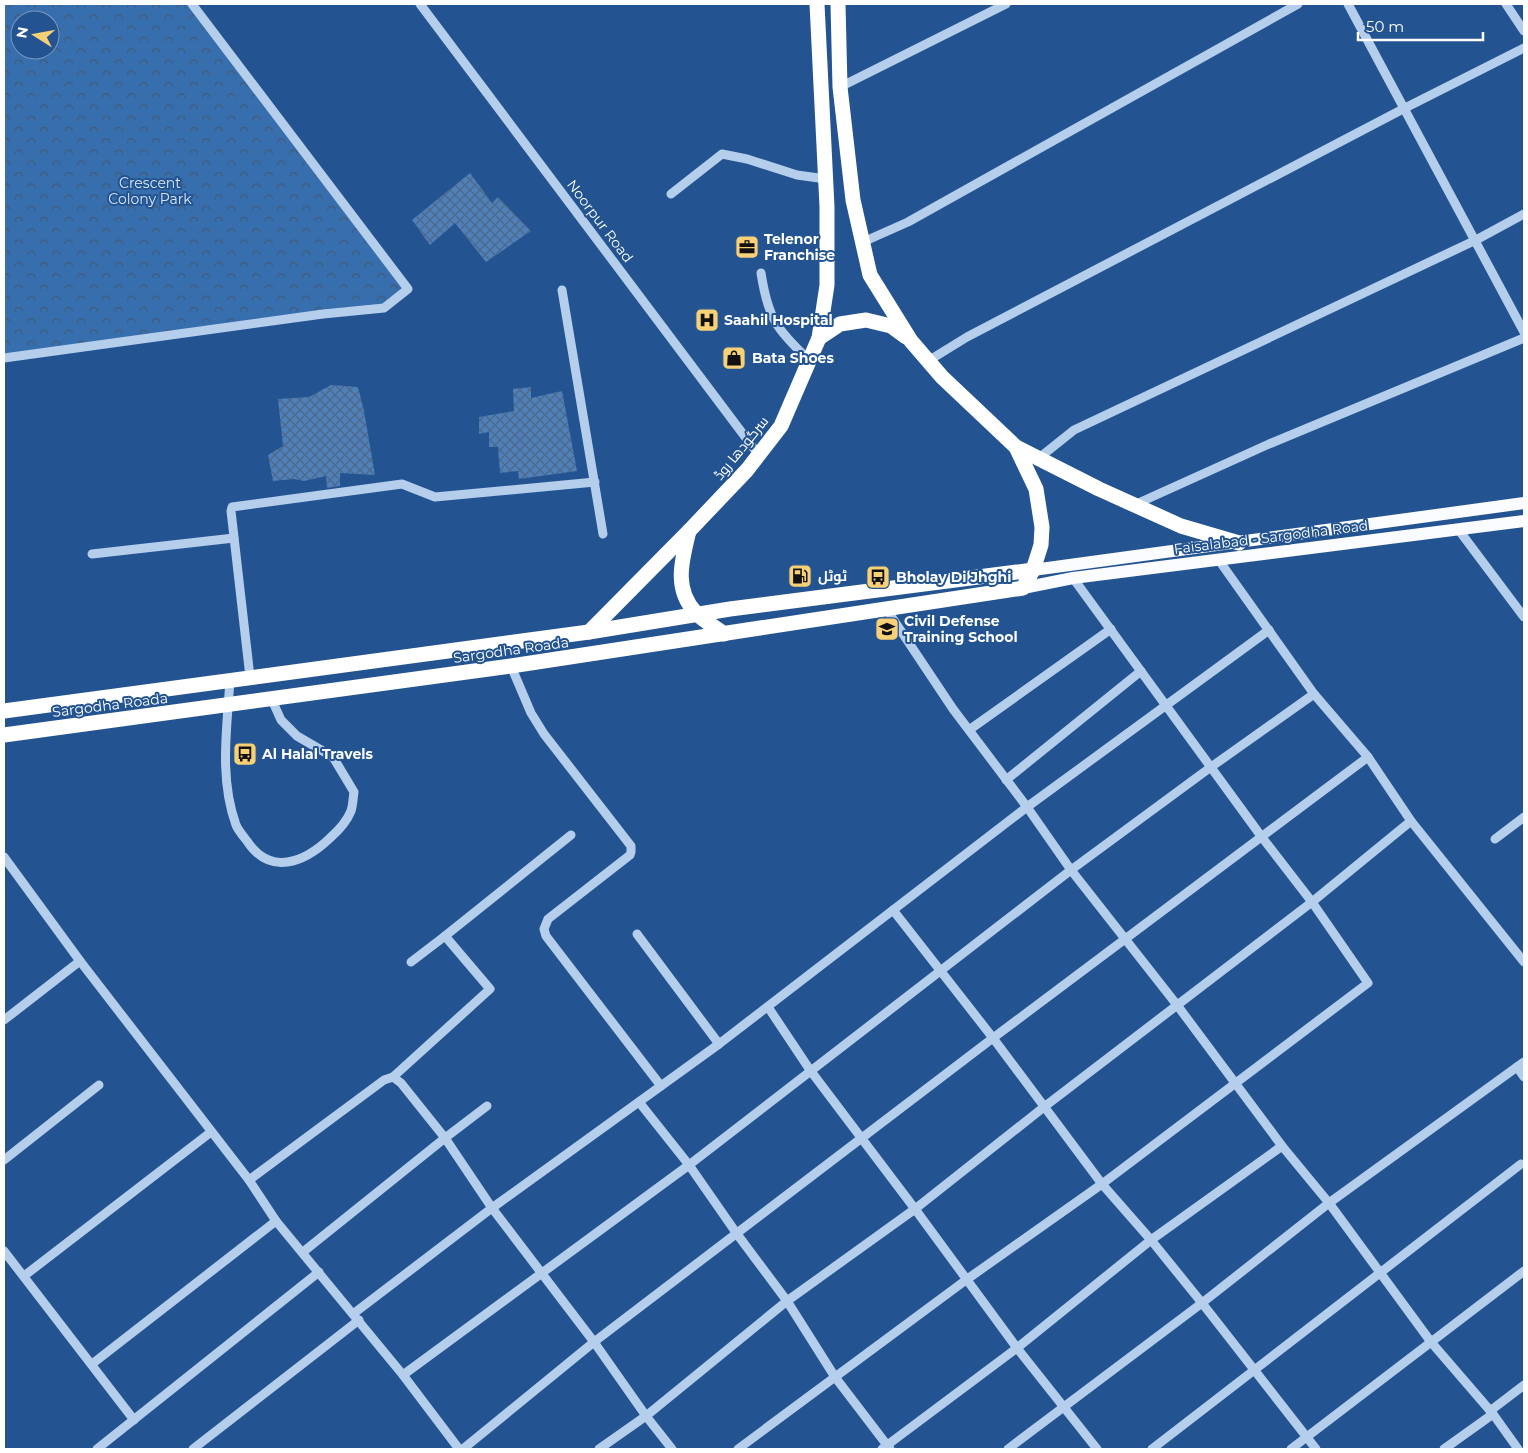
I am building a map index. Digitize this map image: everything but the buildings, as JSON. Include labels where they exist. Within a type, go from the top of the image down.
[{"type":"highway","name":"سرگودھا روڈ","points":[[589,632],[747,470],[781,426],[819,338],[827,285],[827,207],[817,4]]},
{"type":"highway","points":[[838,4],[840,87],[854,200],[870,275],[911,341],[928,361],[1016,446],[1099,489],[1181,526],[1239,543]]},
{"type":"highway","points":[[819,338],[840,324],[866,320],[891,326],[911,341]]},
{"type":"highway","points":[[1016,446],[1036,489],[1042,527],[1042,545],[1033,570],[1023,588]]},
{"type":"highway","points":[[689,531],[682,561],[680,582],[686,602],[697,614],[724,634]]},
{"type":"highway","name":"Sargodha Roada","points":[[4,710],[589,632],[697,614],[1033,570]]},
{"type":"highway","name":"Sargodha Roada","points":[[4,736],[511,666],[1023,588]]},
{"type":"main road","name":"Faisalabad - Sargodha Road","points":[[1033,570],[1524,503]]},
{"type":"main road","name":"Faisalabad - Sargodha Road","points":[[1023,588],[1073,578],[1524,521]]},
{"type":"street","points":[[4,358],[313,315],[384,308],[408,289],[192,4]]},
{"type":"street","name":"Noorpur Road","points":[[420,4],[758,454]]},
{"type":"street","points":[[840,87],[1006,4]]},
{"type":"street","points":[[863,242],[908,222],[1298,4]]},
{"type":"street","points":[[1348,4],[1524,332]]},
{"type":"street","points":[[1507,4],[1524,31]]},
{"type":"street","points":[[928,361],[967,337],[1405,108],[1524,48]]},
{"type":"street","points":[[671,194],[722,154],[747,159],[797,175],[826,179]]},
{"type":"street","points":[[1039,458],[1074,430],[1476,240],[1524,214]]},
{"type":"street","points":[[761,273],[765,300],[774,321],[786,339],[809,360]]},
{"type":"street","points":[[562,290],[604,534]]},
{"type":"street","points":[[1134,505],[1269,444],[1524,338]]},
{"type":"street","points":[[250,677],[232,507],[402,484],[435,497],[595,482]]},
{"type":"street","points":[[1458,529],[1524,617]]},
{"type":"street","points":[[92,554],[234,538]]},
{"type":"street","points":[[1218,559],[1314,694],[1368,757],[1411,821],[1524,962]]},
{"type":"street","points":[[738,1449],[966,1280],[1102,1184],[1368,983],[1312,902],[1073,578]]},
{"type":"street","points":[[887,610],[969,730],[1027,807],[1071,870],[1177,1005],[1282,1146],[1329,1203],[1431,1342],[1491,1412],[1518,1449]]},
{"type":"street","points":[[969,730],[1111,630]]},
{"type":"street","points":[[194,1449],[492,1208],[719,1044],[1027,807],[1269,630]]},
{"type":"street","points":[[511,666],[531,712],[544,734],[632,849],[630,855],[548,919],[544,929],[546,936],[662,1086]]},
{"type":"street","points":[[1006,780],[1141,671]]},
{"type":"street","points":[[230,680],[224,759],[227,788],[236,826],[254,851],[270,862],[291,862],[318,850],[340,830],[350,812],[354,792],[333,757],[297,736],[281,720],[272,700]]},
{"type":"street","points":[[403,1375],[689,1165],[1071,870],[1314,694]]},
{"type":"street","points":[[463,1449],[594,1342],[993,1038],[1368,757]]},
{"type":"street","points":[[1495,839],[1524,816]]},
{"type":"street","points":[[599,1449],[646,1416],[787,1301],[915,1209],[1044,1106],[1312,902],[1411,821]]},
{"type":"street","points":[[411,962],[571,836]]},
{"type":"street","points":[[4,858],[80,961],[249,1180],[276,1221],[403,1375],[459,1449]]},
{"type":"street","points":[[893,910],[993,1038],[1102,1184],[1202,1303],[1316,1449]]},
{"type":"street","points":[[637,934],[719,1044]]},
{"type":"street","points":[[249,1180],[384,1080],[393,1077],[490,989],[445,936]]},
{"type":"street","points":[[4,1020],[80,961]]},
{"type":"street","points":[[768,1007],[810,1070],[966,1280],[1097,1449]]},
{"type":"street","points":[[1008,1449],[1202,1303],[1329,1203],[1520,1065],[1524,1077]]},
{"type":"street","points":[[393,1077],[401,1083],[445,1138],[492,1208],[542,1272],[672,1449]]},
{"type":"street","points":[[4,1160],[99,1085]]},
{"type":"street","points":[[640,1102],[689,1165],[787,1301],[835,1377],[886,1448],[1017,1348],[1151,1240],[1282,1146]]},
{"type":"street","points":[[302,1252],[487,1106]]},
{"type":"street","points":[[24,1276],[211,1132]]},
{"type":"street","points":[[1152,1449],[1521,1164]]},
{"type":"street","points":[[92,1364],[276,1221]]},
{"type":"street","points":[[4,1250],[134,1420]]},
{"type":"street","points":[[1291,1449],[1524,1271]]},
{"type":"street","points":[[97,1449],[319,1272]]},
{"type":"street","points":[[1444,1449],[1524,1385]]},
{"type":"green space","name":"Crescent Colony Park","points":[[4,4],[191,4],[408,289],[384,308],[4,358]]},
{"type":"place","name":"Telenor Franchise","points":[[747,247]]},
{"type":"place","name":"Saahil Hospital","points":[[707,320]]},
{"type":"place","name":"Bata Shoes","points":[[734,358]]},
{"type":"place","name":"ٹوٹل","points":[[800,576]]},
{"type":"place","name":"Bholay Di Jhghi","points":[[878,577]]},
{"type":"place","name":"Civil Defense Training School","points":[[887,629]]},
{"type":"place","name":"Al Halal Travels","points":[[245,754]]}]
